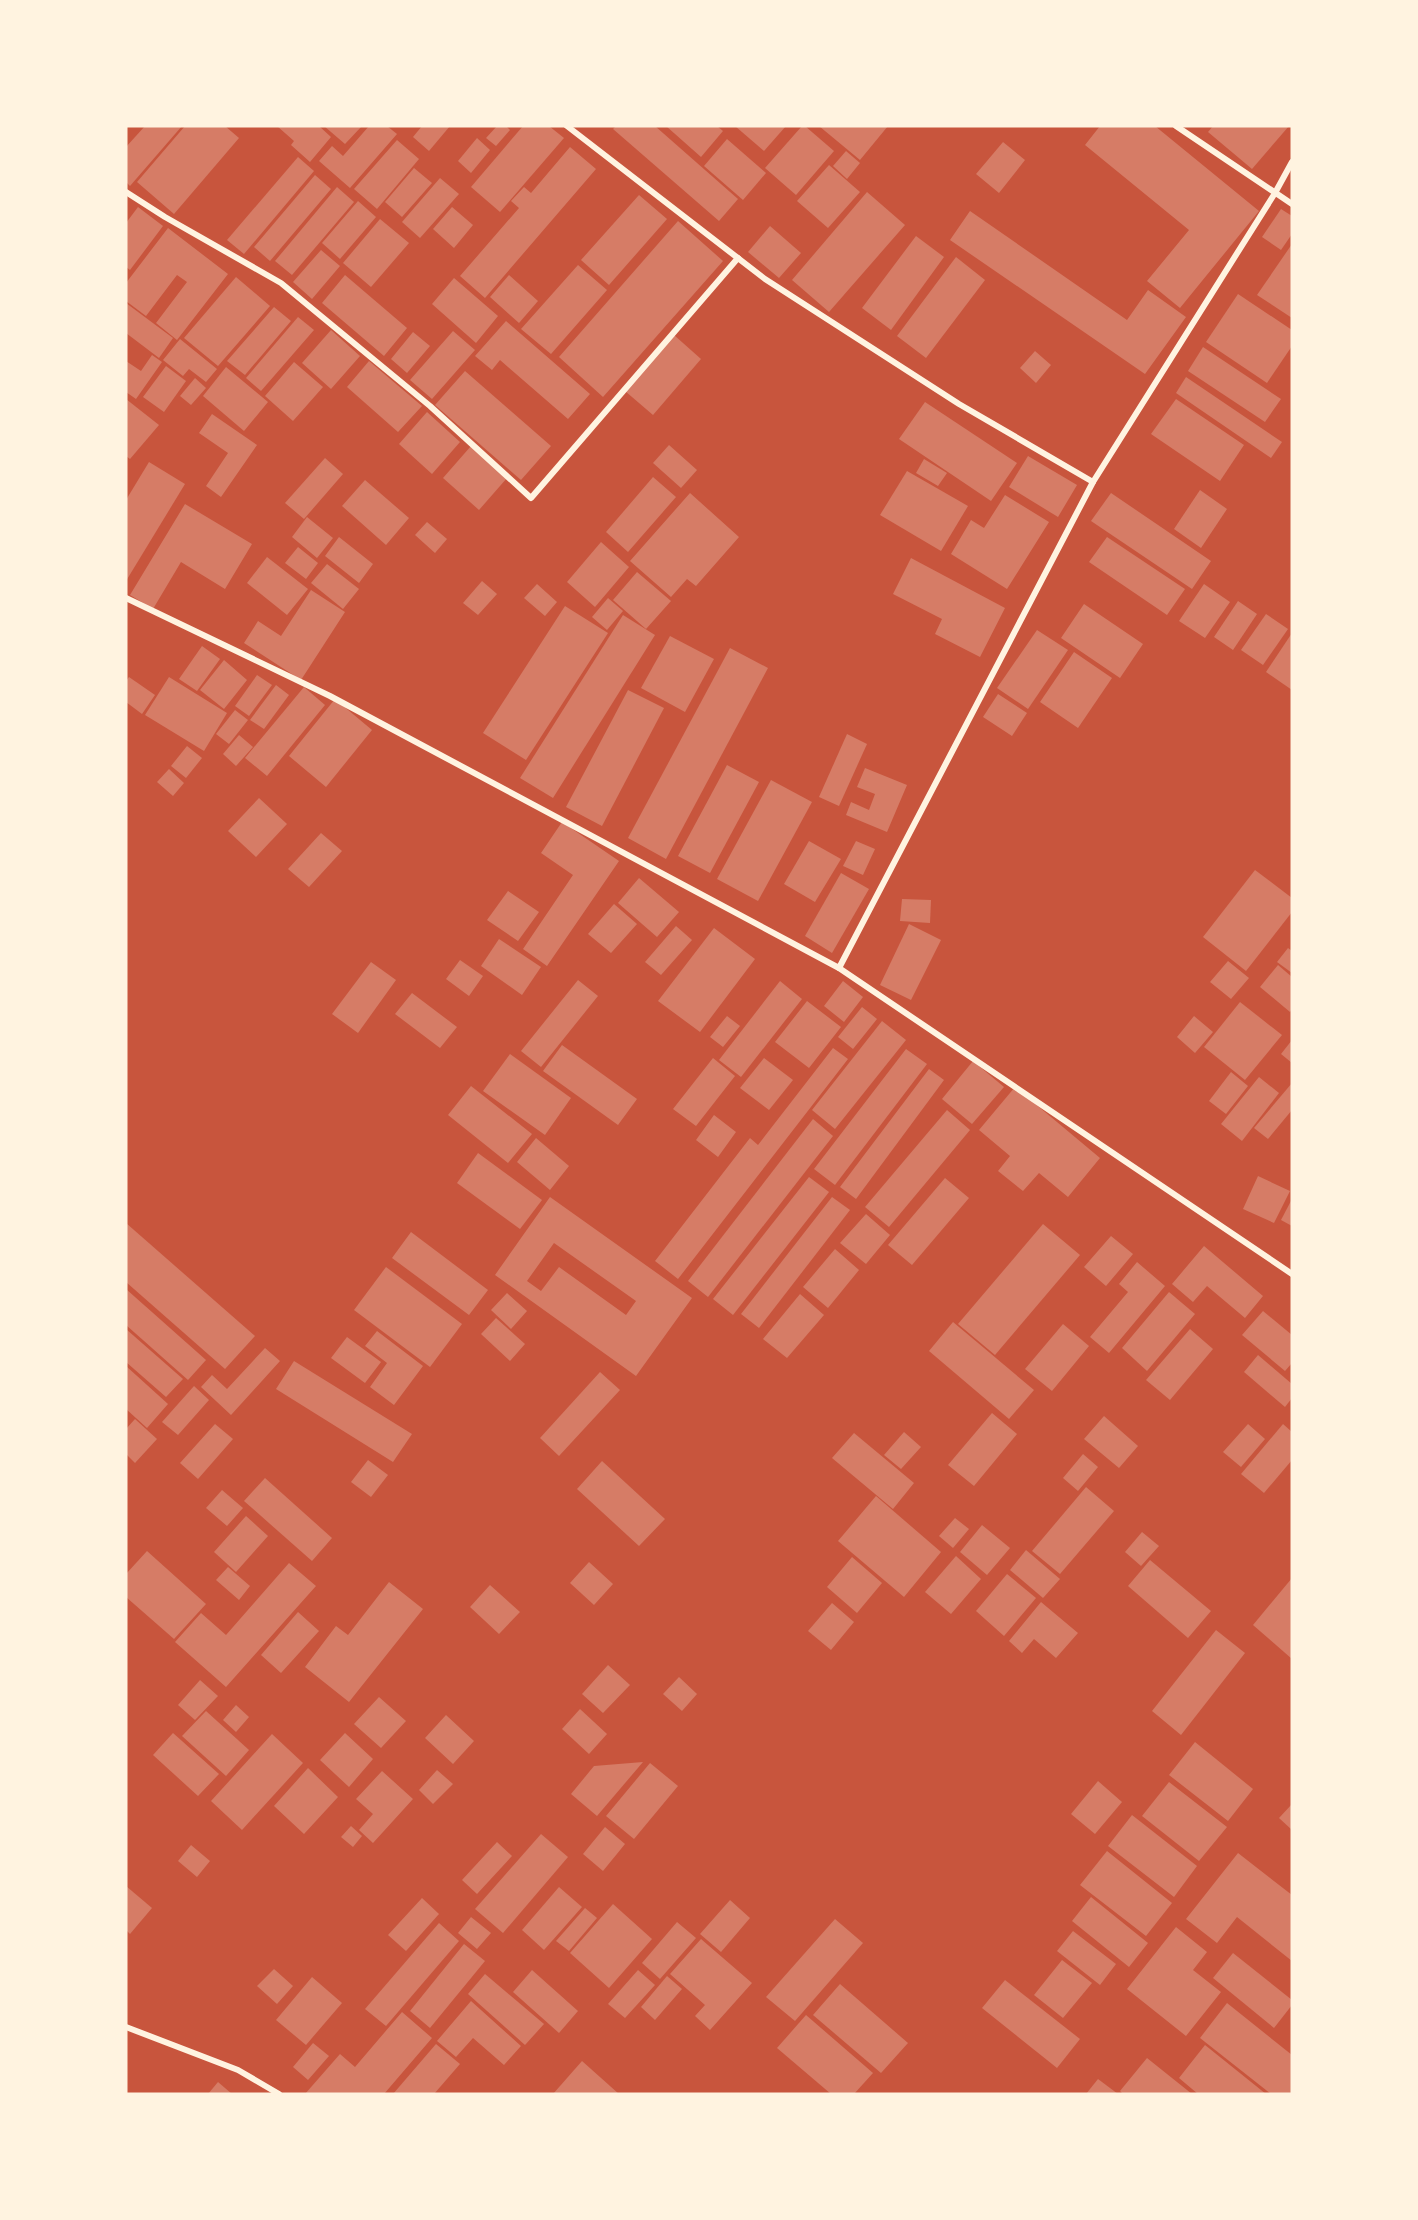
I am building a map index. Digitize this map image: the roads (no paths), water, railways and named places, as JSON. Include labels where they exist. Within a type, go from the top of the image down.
[{"type":"street","points":[[567,126],[765,279],[949,398],[1093,482]]},
{"type":"street","points":[[1176,126],[1292,204]]},
{"type":"street","points":[[839,968],[1093,482],[1275,193],[1292,162]]},
{"type":"street","points":[[126,192],[165,217],[281,283],[430,406],[531,498],[738,258]]},
{"type":"street","points":[[126,598],[340,702],[839,968],[1292,1274]]},
{"type":"street","points":[[126,2027],[238,2070],[279,2094]]}]
